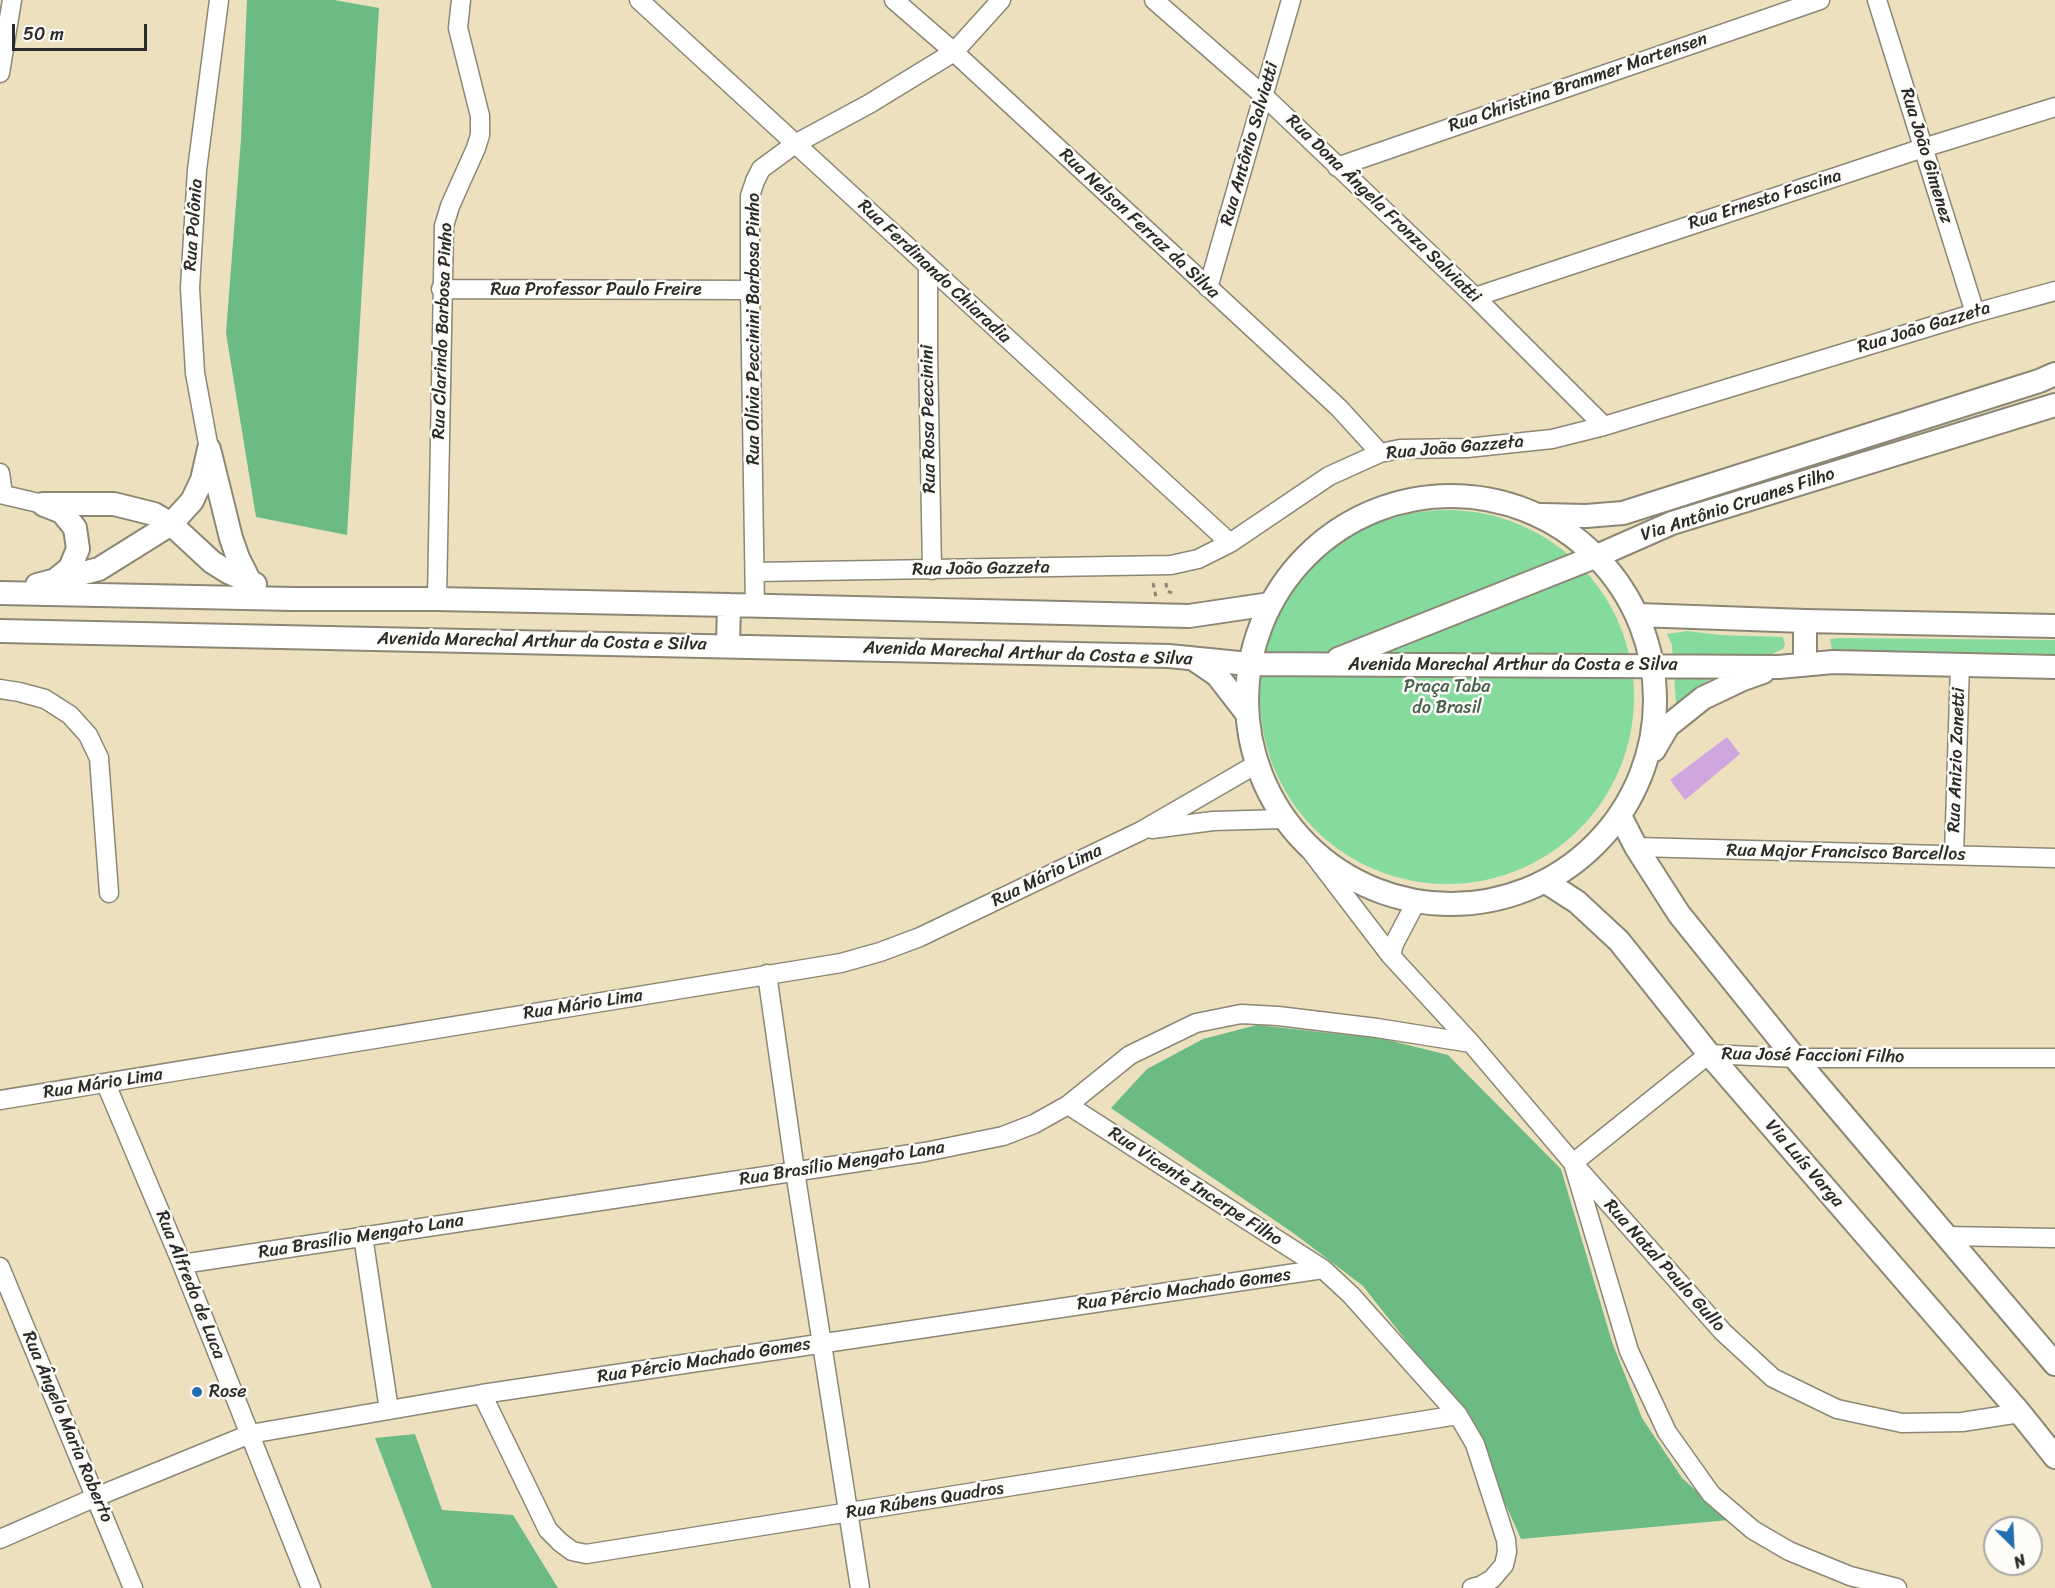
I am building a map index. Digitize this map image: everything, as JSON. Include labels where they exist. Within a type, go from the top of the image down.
[{"type":"main road","name":"Via Antônio Cruanes Filho","points":[[1539,515],[1586,516],[1623,513],[2028,385],[2055,374]]},
{"type":"main road","name":"Via Antônio Cruanes Filho","points":[[1328,663],[1597,556],[1672,523],[2055,405]]},
{"type":"main road","points":[[0,592],[99,569],[171,524],[192,501],[202,480],[209,449]]},
{"type":"main road","points":[[209,449],[231,538],[250,582]]},
{"type":"main road","points":[[1438,496],[1472,497],[1506,503],[1539,515],[1560,526],[1597,556],[1620,584],[1638,615],[1654,666],[1656,714],[1647,761],[1636,790],[1620,816],[1599,842],[1546,882],[1482,903],[1416,902],[1377,892],[1341,874],[1310,850],[1283,819],[1255,765],[1245,711],[1249,664],[1254,644],[1270,604],[1289,575],[1312,550],[1340,528],[1370,512],[1403,501],[1438,496]]},
{"type":"main road","points":[[43,504],[114,504],[140,510],[171,524],[212,562],[228,572],[293,599]]},
{"type":"main road","points":[[43,504],[62,512],[75,528],[78,549],[70,568],[54,581]]},
{"type":"main road","points":[[1620,584],[1627,556],[1643,535]]},
{"type":"main road","points":[[0,592],[293,599],[437,599],[1189,616],[1270,604]]},
{"type":"main road","points":[[728,645],[729,605]]},
{"type":"main road","points":[[1638,615],[2055,626]]},
{"type":"main road","points":[[1805,621],[1805,664]]},
{"type":"main road","name":"Avenida Marechal Arthur da Costa e Silva","points":[[0,631],[1169,656],[1249,664],[1779,667],[1833,662],[2055,667]]},
{"type":"main road","points":[[1194,659],[1217,675],[1245,711]]},
{"type":"main road","points":[[1647,761],[1668,726],[1703,698],[1743,678],[1779,667]]},
{"type":"main road","points":[[1620,816],[1636,847],[1679,914],[1795,1058],[2055,1364]]},
{"type":"main road","name":"Via Luís Varga","points":[[1546,882],[1577,902],[1618,941],[1709,1054],[2020,1413],[2055,1457]]},
{"type":"street","points":[[0,73],[12,0]]},
{"type":"street","name":"Rua Polônia","points":[[209,449],[195,373],[190,288],[198,170],[219,0]]},
{"type":"street","name":"Rua Clarindo Barbosa Pinho","points":[[437,599],[441,289],[444,226],[480,135],[480,116],[458,28],[461,0]]},
{"type":"street","name":"Rua Ferdinando Chiaradia","points":[[639,0],[1230,543]]},
{"type":"street","name":"Rua Nelson Ferraz da Silva","points":[[894,0],[954,52],[1339,408],[1380,453]]},
{"type":"street","name":"Rua Olívia Peccinini Barbosa Pinho","points":[[754,607],[750,196],[755,180],[761,168],[795,144],[869,104],[954,52],[1001,0]]},
{"type":"street","name":"Rua Dona Ângela Fronza Salviatti","points":[[1154,0],[1264,96],[1475,297],[1604,426]]},
{"type":"street","name":"Rua Antônio Salviatti","points":[[1208,288],[1291,0]]},
{"type":"street","name":"Rua Christina Brammer Martensen","points":[[1337,167],[1820,0]]},
{"type":"street","name":"Rua João Gimenez","points":[[1876,0],[1975,313]]},
{"type":"street","name":"Rua Ernesto Fascina","points":[[1475,297],[1923,148],[2055,107]]},
{"type":"street","name":"Rua Rosa Peccinini","points":[[928,267],[932,570]]},
{"type":"street","name":"Rua Professor Paulo Freire","points":[[441,289],[750,290]]},
{"type":"street","name":"Rua João Gazzeta","points":[[755,572],[1163,566],[1198,559],[1230,543],[1329,476],[1380,453],[1400,449],[1467,448],[1552,439],[1604,426],[1975,313],[2055,291]]},
{"type":"street","points":[[0,473],[1,494],[43,504]]},
{"type":"street","name":"Rua Anizio Zanetti","points":[[1954,855],[1960,664]]},
{"type":"street","points":[[0,689],[45,699],[70,715],[88,735],[99,758],[109,893]]},
{"type":"street","name":"Rua Mário Lima","points":[[0,1100],[841,963],[910,941],[1141,831],[1255,765]]},
{"type":"street","name":"Rua Mário Lima","points":[[1141,831],[1214,821],[1283,819]]},
{"type":"street","name":"Rua Major Francisco Barcellos","points":[[1636,847],[2055,858]]},
{"type":"street","name":"Rua Natal Paulo Gullo","points":[[1310,850],[1391,956],[1471,1043],[1723,1332],[1773,1378],[1837,1409],[1902,1423],[1962,1422],[2020,1413]]},
{"type":"street","points":[[1391,956],[1394,944],[1416,902]]},
{"type":"street","points":[[766,974],[860,1588]]},
{"type":"street","name":"Rua Brasílio Mengato Lana","points":[[182,1264],[925,1152],[1003,1136],[1034,1124],[1068,1105],[1130,1055],[1196,1023],[1241,1014],[1377,1028],[1471,1043]]},
{"type":"street","name":"Rua José Faccioni Filho","points":[[1573,1162],[1709,1054],[1795,1058],[2055,1058]]},
{"type":"street","name":"Rua Alfredo de Luca","points":[[106,1084],[182,1264],[311,1588]]},
{"type":"street","name":"Rua Vicente Incerpe Filho","points":[[1068,1105],[1323,1269],[1351,1295],[1458,1415],[1475,1443],[1506,1540],[1507,1552],[1504,1565],[1492,1579],[1472,1588]]},
{"type":"street","points":[[1573,1162],[1629,1352],[1667,1432],[1711,1494],[1753,1530],[1789,1551],[1850,1576],[1896,1588]]},
{"type":"street","points":[[363,1236],[389,1410]]},
{"type":"street","points":[[1946,1236],[2055,1238]]},
{"type":"street","name":"Rua Ângelo Maria Roberto","points":[[0,1267],[133,1588]]},
{"type":"street","name":"Rua Pércio Machado Gomes","points":[[0,1539],[250,1434],[482,1394],[1323,1269]]},
{"type":"street","name":"Rua Rúbens Quadros","points":[[482,1394],[548,1530],[572,1551],[586,1554],[849,1514],[1458,1415]]},
{"type":"path","points":[[1163,566],[1167,591],[1183,597]]},
{"type":"green space","points":[[247,0],[334,0],[379,8],[347,535],[256,517],[226,333],[241,139]]},
{"type":"green space","name":"Praça Taba do Brasil","points":[[1429,510],[1465,510],[1484,513],[1519,524],[1551,541],[1580,564],[1603,593],[1620,625],[1631,660],[1634,697],[1631,734],[1620,769],[1603,801],[1580,830],[1551,853],[1519,870],[1484,881],[1465,884],[1429,884],[1393,876],[1359,862],[1328,842],[1302,816],[1282,785],[1268,751],[1260,715],[1260,679],[1268,643],[1282,609],[1302,578],[1328,552],[1359,532],[1393,518]]},
{"type":"green space","points":[[1687,631],[1720,635],[1783,637],[1785,644],[1783,649],[1770,655],[1727,667],[1676,704],[1672,645],[1667,634]]},
{"type":"green space","points":[[1830,639],[2055,640],[2055,654],[1832,650]]},
{"type":"green space","points":[[1257,1025],[1384,1039],[1448,1055],[1561,1169],[1612,1342],[1642,1418],[1682,1478],[1729,1520],[1521,1539],[1461,1410],[1363,1286],[1296,1235],[1111,1108],[1147,1069],[1203,1039]]},
{"type":"green space","points":[[415,1434],[442,1510],[513,1515],[558,1588],[432,1588],[375,1438]]},
{"type":"building","points":[[1727,737],[1740,754],[1685,800],[1670,780]]},
{"type":"place","name":"Rose","points":[[197,1392]]}]
